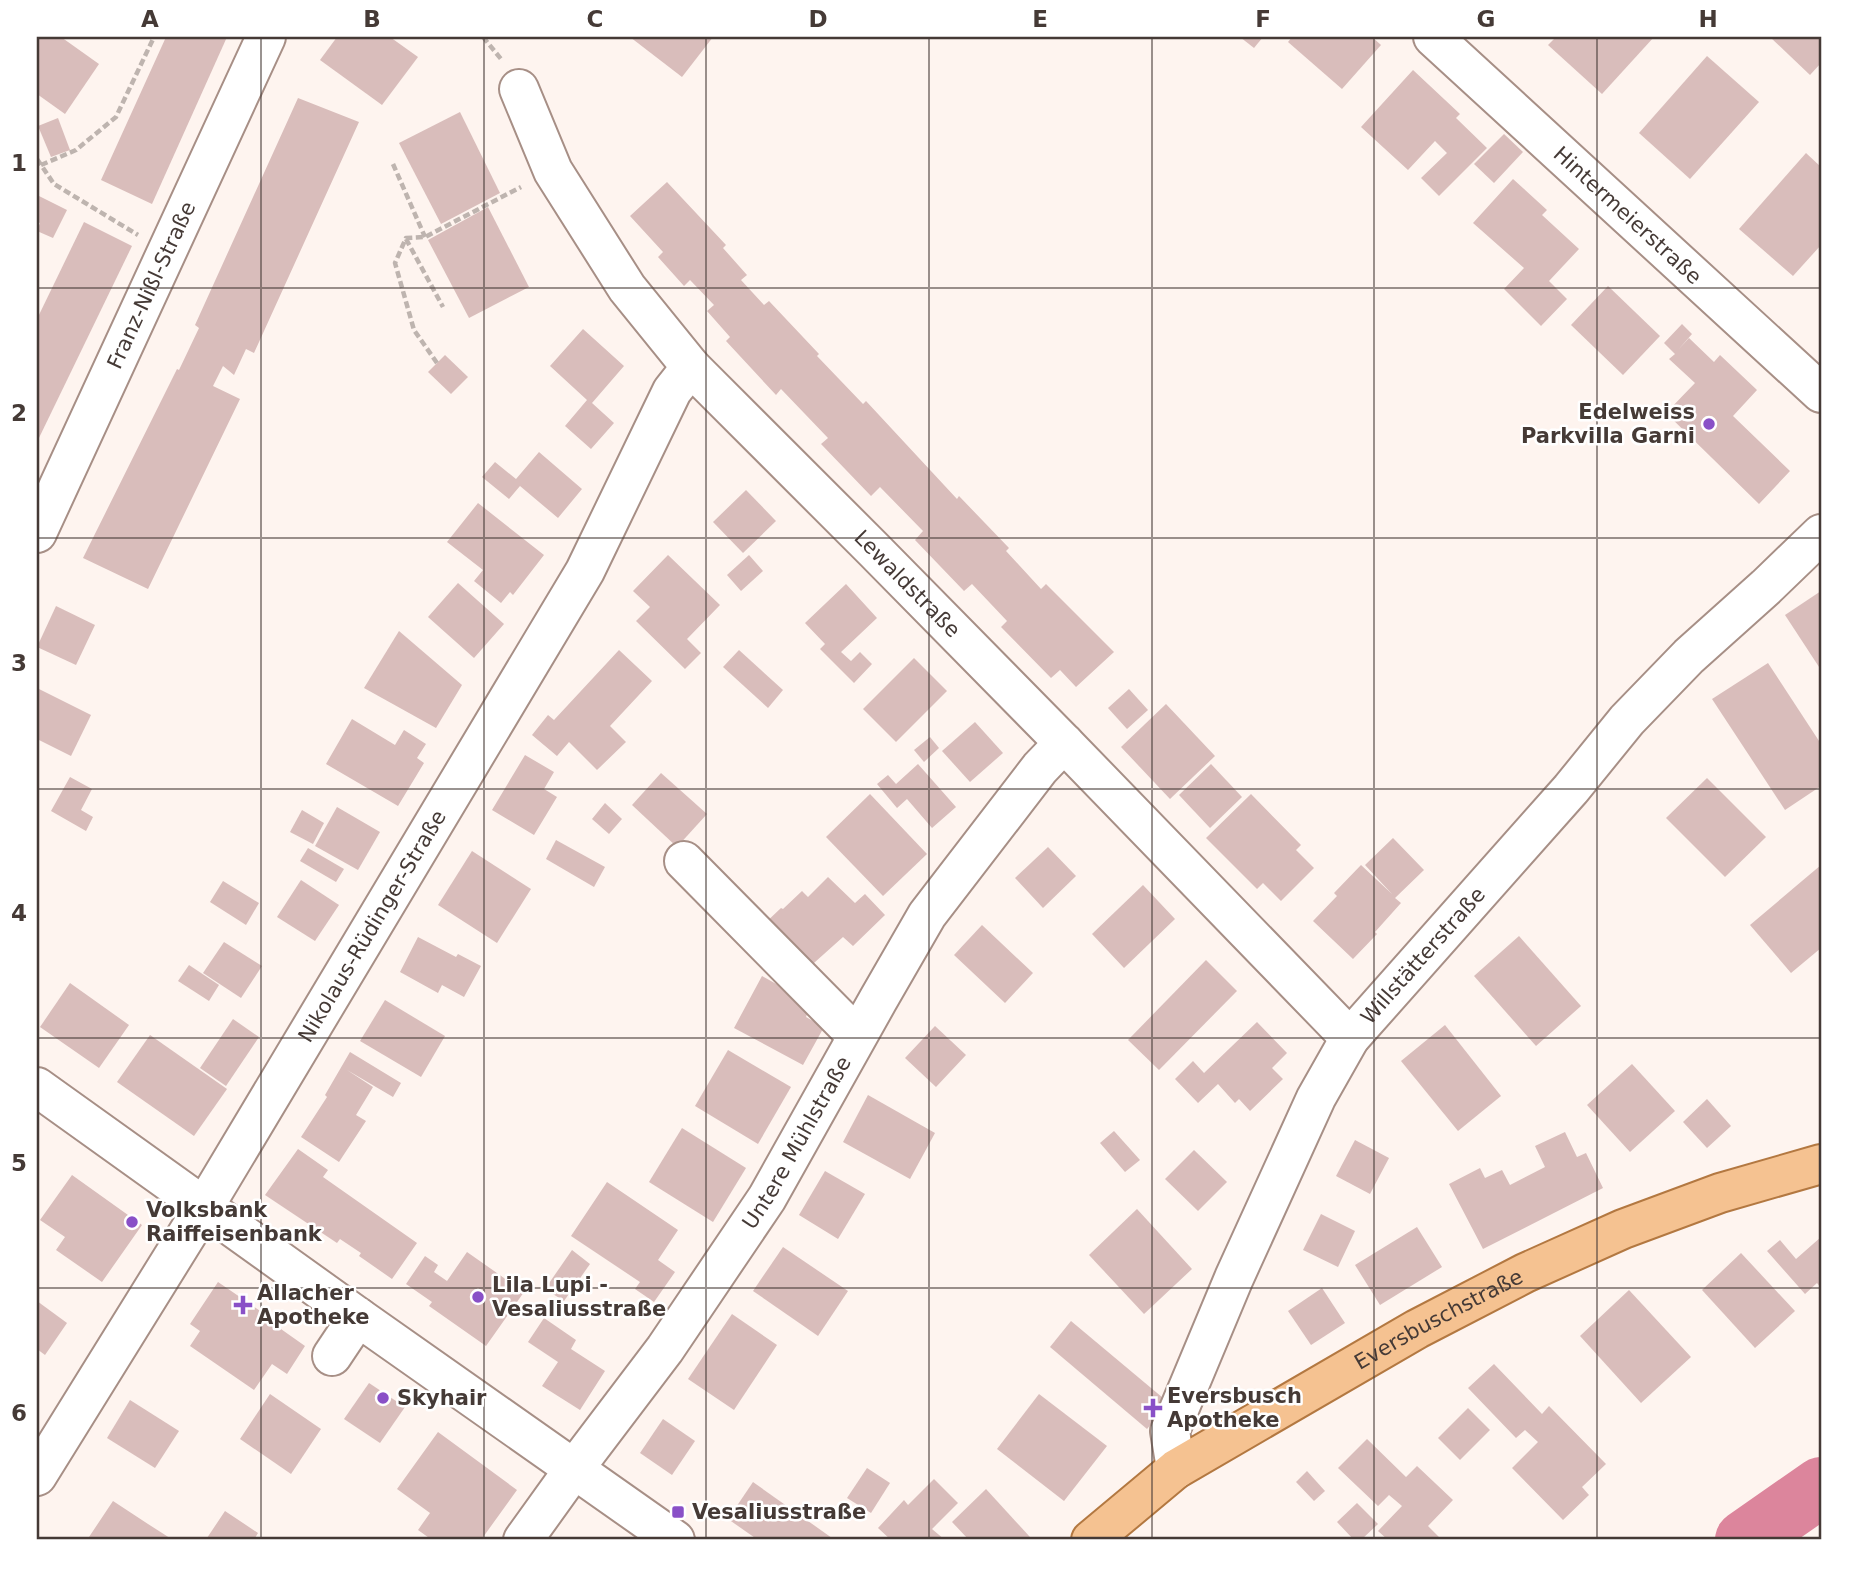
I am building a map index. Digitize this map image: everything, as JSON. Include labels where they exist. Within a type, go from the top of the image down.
[{"type":"main road","name":"Eversbuschstraße","points":[[1091,1540],[1176,1469],[1417,1329],[1525,1273],[1635,1224],[1720,1193],[1821,1164]]},
{"type":"street","name":"Franz-Nißl-Straße","points":[[37,533],[266,37]]},
{"type":"street","name":"Hintermeierstraße","points":[[1433,37],[1821,393]]},
{"type":"street","name":"Lewaldstraße","points":[[519,89],[552,170],[627,288],[691,368],[1064,743],[1350,1038]]},
{"type":"street","name":"Nikolaus-Rüdinger-Straße","points":[[37,1476],[204,1207],[586,571],[672,391],[691,368]]},
{"type":"street","name":"Willstätterstraße","points":[[1176,1469],[1170,1431],[1234,1278],[1310,1110],[1350,1038],[1571,789],[1627,720],[1689,656],[1821,534]]},
{"type":"street","name":"Untere Mühlstraße","points":[[523,1540],[665,1349],[767,1198],[928,915],[1040,768],[1064,743]]},
{"type":"street","points":[[684,861],[857,1036]]},
{"type":"street","points":[[37,1087],[675,1540]]},
{"type":"street","points":[[331,1356],[358,1317]]},
{"type":"path","points":[[41,165],[76,150],[116,117],[154,37]]},
{"type":"path","points":[[37,159],[54,184],[133,233]]},
{"type":"path","points":[[393,164],[425,237]]},
{"type":"path","points":[[406,238],[425,237],[552,170]]},
{"type":"path","points":[[406,238],[443,307]]},
{"type":"path","points":[[406,238],[394,263],[414,330],[437,363]]},
{"type":"building","points":[[37,37],[61,37],[99,64],[65,114],[37,94]]},
{"type":"building","points":[[166,37],[227,37],[152,204],[101,180]]},
{"type":"building","points":[[337,37],[390,37],[418,57],[382,105],[320,60]]},
{"type":"building","points":[[630,37],[713,37],[682,77]]},
{"type":"building","points":[[1240,37],[1263,37],[1254,48]]},
{"type":"building","points":[[1292,37],[1372,37],[1381,45],[1342,89],[1288,42]]},
{"type":"building","points":[[1556,37],[1654,37],[1602,94],[1548,45]]},
{"type":"building","points":[[1770,37],[1821,37],[1821,63],[1810,75]]},
{"type":"building","points":[[1707,56],[1759,102],[1690,179],[1639,133]]},
{"type":"building","points":[[1413,70],[1460,114],[1456,118],[1487,148],[1439,196],[1421,178],[1447,153],[1435,141],[1408,170],[1361,127]]},
{"type":"building","points":[[298,98],[359,122],[254,353],[246,349],[234,375],[223,366],[213,386],[240,399],[148,589],[83,558],[199,328],[195,325]]},
{"type":"building","points":[[460,112],[500,193],[441,224],[399,143]]},
{"type":"building","points":[[58,118],[70,150],[51,157],[38,126]]},
{"type":"building","points":[[1504,134],[1523,152],[1494,183],[1474,164]]},
{"type":"building","points":[[1806,153],[1821,167],[1821,245],[1793,276],[1739,229]]},
{"type":"building","points":[[1513,179],[1547,210],[1542,215],[1579,249],[1549,281],[1567,299],[1541,326],[1504,289],[1524,268],[1473,223]]},
{"type":"building","points":[[667,182],[726,245],[723,248],[747,275],[741,280],[764,305],[769,301],[863,404],[866,401],[957,499],[959,496],[1009,548],[1006,551],[1041,589],[1046,584],[1114,652],[1076,687],[1060,670],[1051,678],[1001,627],[1007,621],[972,584],[964,591],[915,540],[923,531],[880,487],[871,496],[821,444],[828,438],[781,389],[776,395],[726,341],[730,337],[707,311],[714,305],[690,280],[684,286],[658,257],[663,252],[630,216]]},
{"type":"building","points":[[37,195],[67,210],[53,238],[37,231],[40,223],[37,222]]},
{"type":"building","points":[[488,207],[529,287],[469,318],[428,240]]},
{"type":"building","points":[[84,222],[132,246],[37,442],[37,319]]},
{"type":"building","points":[[1608,286],[1660,336],[1623,375],[1571,325]]},
{"type":"building","name":"Edelweiss Parkvilla Garni","points":[[1682,324],[1692,334],[1678,350],[1689,338],[1714,362],[1720,355],[1757,390],[1733,416],[1790,471],[1759,504],[1666,413],[1695,383],[1669,359],[1675,354],[1664,343]]},
{"type":"building","points":[[583,329],[624,366],[592,403],[614,423],[591,449],[565,426],[587,400],[550,366]]},
{"type":"building","points":[[445,355],[468,377],[451,394],[428,372]]},
{"type":"building","points":[[539,452],[582,489],[558,518],[520,486],[509,499],[482,477],[495,462],[516,479]]},
{"type":"building","points":[[746,490],[776,521],[743,553],[713,522]]},
{"type":"building","points":[[478,503],[544,555],[513,595],[510,592],[501,603],[474,581],[483,570],[447,542]]},
{"type":"building","points":[[668,555],[720,605],[687,639],[701,653],[685,669],[636,621],[650,607],[633,591]]},
{"type":"building","points":[[749,555],[763,571],[741,591],[727,575]]},
{"type":"building","points":[[458,583],[504,624],[474,658],[428,617]]},
{"type":"building","points":[[846,584],[877,618],[841,652],[851,661],[860,652],[872,664],[854,683],[820,649],[825,644],[805,623]]},
{"type":"building","points":[[1821,591],[1821,670],[1785,615]]},
{"type":"building","points":[[56,606],[95,625],[76,665],[37,647]]},
{"type":"building","points":[[399,631],[462,685],[436,728],[364,688]]},
{"type":"building","points":[[619,650],[652,681],[610,726],[626,742],[597,770],[569,742],[557,756],[532,735],[548,715],[554,720]]},
{"type":"building","points":[[739,650],[783,690],[768,708],[723,667]]},
{"type":"building","points":[[914,658],[947,691],[896,742],[863,709]]},
{"type":"building","points":[[1768,663],[1821,744],[1821,786],[1785,810],[1712,699]]},
{"type":"building","points":[[37,688],[91,715],[71,756],[37,739]]},
{"type":"building","points":[[1129,689],[1148,710],[1127,729],[1108,708]]},
{"type":"building","points":[[1166,704],[1215,756],[1170,799],[1121,747]]},
{"type":"building","points":[[352,719],[395,745],[404,730],[426,744],[417,758],[424,763],[398,806],[326,764]]},
{"type":"building","points":[[975,722],[1003,753],[970,782],[942,751]]},
{"type":"building","points":[[930,737],[939,748],[924,762],[914,750]]},
{"type":"building","points":[[525,755],[554,772],[544,789],[557,797],[534,835],[492,810]]},
{"type":"building","points":[[918,764],[956,807],[932,828],[907,799],[897,808],[877,784],[888,775],[896,784]]},
{"type":"building","points":[[1211,764],[1242,797],[1210,828],[1179,795]]},
{"type":"building","points":[[661,773],[707,814],[677,847],[632,805]]},
{"type":"building","points":[[70,777],[92,789],[81,810],[93,817],[86,831],[51,811]]},
{"type":"building","points":[[1707,778],[1766,837],[1725,877],[1666,818]]},
{"type":"building","points":[[870,794],[927,854],[883,896],[826,837]]},
{"type":"building","points":[[1251,794],[1301,845],[1296,850],[1314,868],[1281,901],[1263,883],[1257,889],[1206,838]]},
{"type":"building","points":[[605,803],[622,819],[609,834],[592,819]]},
{"type":"building","points":[[337,807],[380,832],[358,870],[315,846]]},
{"type":"building","points":[[302,810],[324,823],[313,844],[290,832]]},
{"type":"building","points":[[1393,838],[1424,870],[1395,898],[1401,903],[1353,959],[1313,921],[1337,896],[1334,893],[1361,865],[1392,894],[1365,865]]},
{"type":"building","points":[[556,840],[605,867],[594,887],[546,859]]},
{"type":"building","points":[[1048,847],[1076,876],[1043,908],[1015,878]]},
{"type":"building","points":[[308,848],[344,869],[336,882],[300,861]]},
{"type":"building","points":[[472,851],[531,889],[497,943],[438,905]]},
{"type":"building","points":[[1821,865],[1821,948],[1791,973],[1750,925]]},
{"type":"building","points":[[828,877],[855,903],[865,894],[885,915],[853,946],[843,937],[805,971],[761,927],[802,891],[808,897]]},
{"type":"building","points":[[301,880],[339,905],[315,941],[277,917]]},
{"type":"building","points":[[223,881],[259,903],[246,925],[210,902]]},
{"type":"building","points":[[1143,885],[1175,919],[1124,968],[1092,934]]},
{"type":"building","points":[[982,925],[1033,973],[1005,1003],[954,955]]},
{"type":"building","points":[[1519,936],[1581,1006],[1536,1046],[1474,976]]},
{"type":"building","points":[[418,937],[456,957],[458,954],[481,966],[464,997],[442,985],[438,993],[400,972]]},
{"type":"building","points":[[224,942],[262,966],[241,998],[203,973]]},
{"type":"building","points":[[1206,960],[1237,991],[1159,1070],[1128,1040]]},
{"type":"building","points":[[189,965],[219,985],[209,1001],[178,981]]},
{"type":"building","points":[[762,976],[787,990],[808,1012],[806,1017],[824,1027],[803,1065],[734,1028]]},
{"type":"building","points":[[70,983],[129,1025],[99,1068],[40,1027]]},
{"type":"building","points":[[385,1000],[445,1036],[421,1077],[360,1041]]},
{"type":"building","points":[[233,1019],[259,1037],[226,1086],[200,1068]]},
{"type":"building","points":[[1257,1022],[1287,1053],[1272,1068],[1283,1079],[1250,1111],[1239,1099],[1235,1103],[1218,1084],[1198,1103],[1175,1079],[1193,1061],[1204,1073]]},
{"type":"building","points":[[1445,1025],[1501,1096],[1458,1131],[1401,1061]]},
{"type":"building","points":[[935,1026],[966,1055],[936,1087],[905,1058]]},
{"type":"building","points":[[150,1035],[227,1089],[194,1136],[117,1082]]},
{"type":"building","points":[[728,1050],[791,1087],[758,1144],[695,1106]]},
{"type":"building","points":[[350,1052],[401,1083],[393,1097],[347,1070],[373,1087],[356,1115],[366,1121],[339,1162],[301,1137],[327,1097],[325,1095]]},
{"type":"building","points":[[1632,1064],[1675,1111],[1630,1152],[1587,1105]]},
{"type":"building","points":[[868,1095],[935,1133],[910,1179],[843,1142]]},
{"type":"building","points":[[1707,1099],[1731,1126],[1707,1148],[1683,1122]]},
{"type":"building","points":[[682,1128],[746,1168],[713,1222],[649,1182]]},
{"type":"building","points":[[1114,1131],[1140,1160],[1125,1172],[1100,1143]]},
{"type":"building","points":[[1565,1132],[1577,1157],[1586,1153],[1603,1188],[1483,1249],[1449,1184],[1480,1168],[1485,1178],[1502,1170],[1510,1185],[1545,1167],[1535,1146]]},
{"type":"building","points":[[1355,1140],[1389,1158],[1370,1194],[1336,1176]]},
{"type":"building","points":[[298,1149],[328,1170],[323,1177],[417,1243],[392,1279],[340,1239],[337,1243],[265,1195]]},
{"type":"building","points":[[1194,1150],[1227,1182],[1198,1211],[1165,1179]]},
{"type":"building","points":[[825,1171],[865,1194],[838,1239],[799,1215]]},
{"type":"building","points":[[72,1175],[142,1225],[102,1282],[56,1250],[65,1237],[40,1220]]},
{"type":"building","points":[[607,1182],[678,1230],[658,1260],[675,1272],[654,1302],[635,1289],[640,1282],[571,1236]]},
{"type":"building","points":[[1137,1209],[1192,1269],[1144,1314],[1089,1255]]},
{"type":"building","points":[[1321,1214],[1355,1231],[1338,1267],[1303,1250]]},
{"type":"building","points":[[1417,1227],[1442,1267],[1380,1305],[1355,1265]]},
{"type":"building","points":[[1821,1237],[1821,1288],[1817,1283],[1805,1294],[1767,1251],[1780,1240],[1796,1259]]},
{"type":"building","points":[[783,1247],[848,1291],[818,1336],[753,1291]]},
{"type":"building","points":[[572,1250],[590,1264],[564,1301],[545,1289]]},
{"type":"building","name":"Lila Lupi - Vesaliusstraße","points":[[467,1252],[524,1292],[486,1346],[429,1306],[432,1302],[406,1284],[425,1256],[438,1265],[434,1272],[447,1281]]},
{"type":"building","points":[[1741,1253],[1795,1311],[1755,1348],[1702,1290]]},
{"type":"building","points":[[218,1282],[272,1319],[271,1322],[305,1346],[287,1374],[272,1364],[254,1390],[190,1346],[200,1331],[190,1324]]},
{"type":"building","points":[[1322,1288],[1345,1323],[1311,1345],[1288,1311]]},
{"type":"building","points":[[1629,1290],[1691,1357],[1641,1403],[1580,1336]]},
{"type":"building","points":[[37,1301],[67,1323],[45,1355],[37,1349]]},
{"type":"building","points":[[732,1314],[777,1345],[734,1410],[688,1379]]},
{"type":"building","points":[[544,1318],[576,1340],[571,1349],[605,1371],[580,1410],[542,1386],[558,1362],[528,1342]]},
{"type":"building","points":[[1071,1321],[1169,1403],[1147,1429],[1050,1347]]},
{"type":"building","points":[[1494,1364],[1542,1414],[1549,1406],[1606,1464],[1582,1487],[1589,1495],[1563,1520],[1512,1468],[1538,1442],[1525,1430],[1516,1438],[1468,1388]]},
{"type":"building","points":[[369,1383],[405,1407],[380,1443],[344,1419]]},
{"type":"building","points":[[270,1394],[321,1429],[291,1474],[240,1439]]},
{"type":"building","points":[[1039,1394],[1107,1446],[1064,1501],[997,1449]]},
{"type":"building","points":[[130,1400],[179,1431],[155,1468],[107,1438]]},
{"type":"building","points":[[1468,1408],[1490,1430],[1460,1460],[1438,1438]]},
{"type":"building","points":[[663,1419],[695,1441],[672,1475],[640,1453]]},
{"type":"building","points":[[438,1432],[517,1490],[481,1540],[432,1540],[418,1530],[430,1513],[397,1489]]},
{"type":"building","points":[[1367,1439],[1406,1477],[1417,1466],[1453,1500],[1428,1526],[1442,1540],[1388,1540],[1378,1531],[1402,1506],[1389,1495],[1378,1506],[1338,1468]]},
{"type":"building","points":[[867,1468],[890,1483],[871,1513],[847,1498]]},
{"type":"building","points":[[1307,1471],[1325,1491],[1314,1501],[1296,1482]]},
{"type":"building","points":[[934,1479],[958,1503],[932,1529],[945,1540],[891,1540],[878,1528],[904,1500],[908,1505]]},
{"type":"building","points":[[753,1482],[832,1538],[831,1540],[758,1540],[728,1519]]},
{"type":"building","points":[[986,1489],[1030,1537],[1026,1540],[969,1540],[952,1522]]},
{"type":"building","points":[[113,1501],[148,1524],[173,1540],[87,1540]]},
{"type":"building","points":[[1357,1503],[1378,1524],[1361,1540],[1354,1540],[1337,1522]]},
{"type":"building","points":[[225,1511],[258,1533],[255,1538],[258,1540],[207,1538]]},
{"type":"waterway","points":[[1745,1540],[1821,1487]]},
{"type":"place","name":"Edelweiss Parkvilla Garni","points":[[1709,424]]},
{"type":"place","name":"Volksbank Raiffeisenbank","points":[[132,1222]]},
{"type":"place","name":"Lila Lupi - Vesaliusstraße","points":[[478,1297]]},
{"type":"place","name":"Allacher Apotheke","points":[[243,1305]]},
{"type":"place","name":"Skyhair","points":[[383,1398]]},
{"type":"place","name":"Eversbusch Apotheke","points":[[1153,1408]]},
{"type":"place","name":"Vesaliusstraße","points":[[678,1512]]}]
